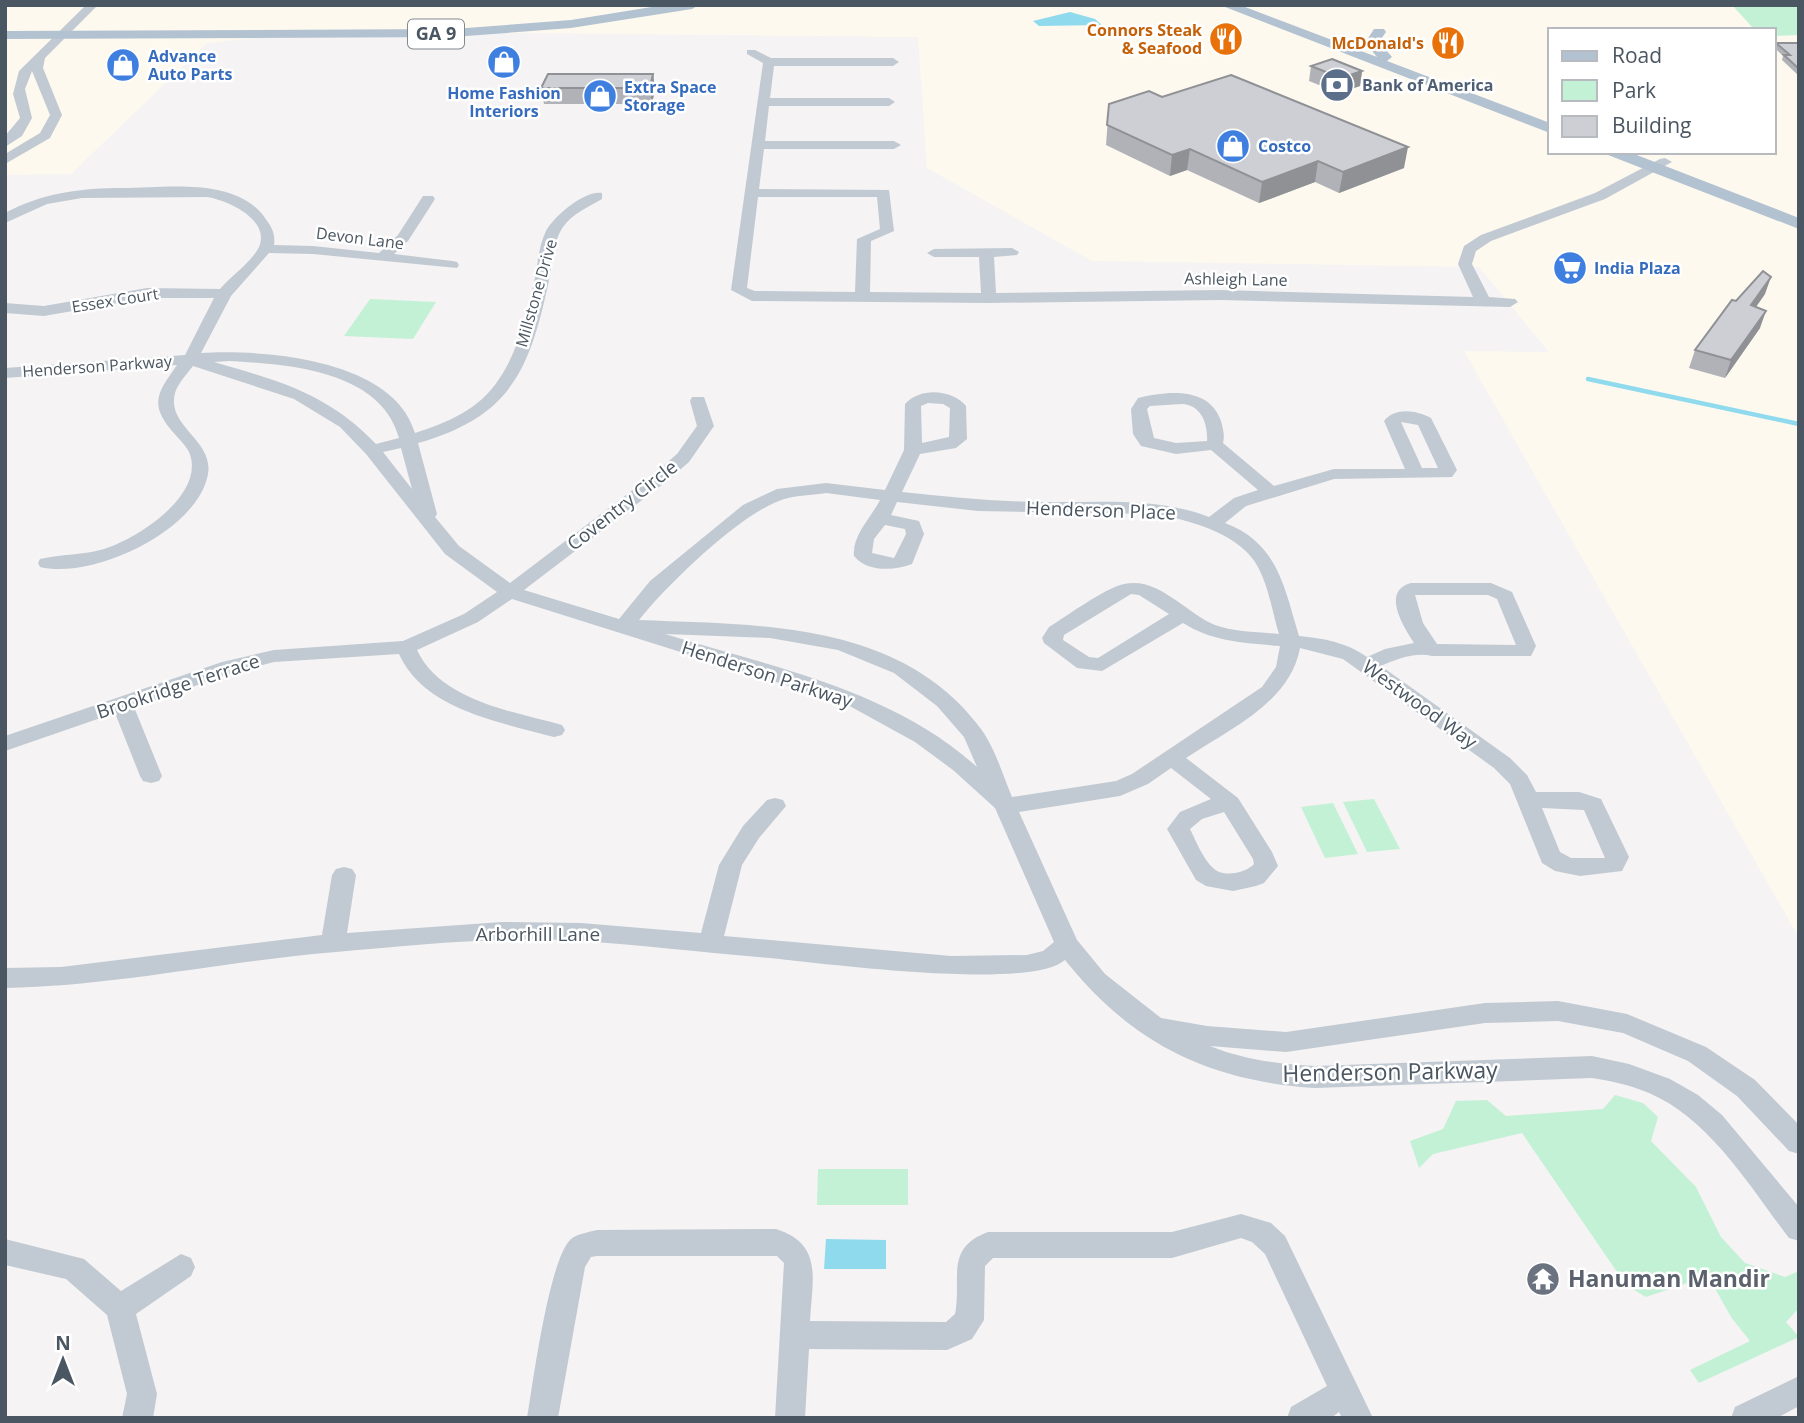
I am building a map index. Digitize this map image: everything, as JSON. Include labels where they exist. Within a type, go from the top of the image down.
[{"type":"main road","name":"GA 9","points":[[5,33],[447,29],[574,19],[665,5]]},
{"type":"main road","name":"GA 9","points":[[5,33],[379,35],[475,32],[585,22],[692,5]]},
{"type":"main road","points":[[1227,5],[1548,127]]},
{"type":"main road","points":[[1248,5],[1548,118]]},
{"type":"main road","points":[[21,31],[55,24],[88,10]]},
{"type":"main road","points":[[1379,32],[1372,43],[1385,57]]},
{"type":"main road","points":[[178,35],[198,41]]},
{"type":"main road","points":[[1621,154],[1799,210]]},
{"type":"main road","points":[[1642,154],[1660,165],[1799,223]]},
{"type":"street","points":[[5,143],[23,125],[26,118],[17,92],[24,71],[88,10]]},
{"type":"street","points":[[751,51],[769,62],[893,62]]},
{"type":"street","points":[[5,160],[45,135],[56,115],[37,68],[40,55]]},
{"type":"street","name":"Ashleigh Lane","points":[[769,62],[739,290],[752,296],[989,298],[1220,295],[1510,302]]},
{"type":"street","points":[[764,102],[889,102]]},
{"type":"street","points":[[758,145],[894,145]]},
{"type":"street","points":[[1483,301],[1465,264],[1469,249],[1486,239],[1600,196],[1660,165]]},
{"type":"street","points":[[154,211],[168,192]]},
{"type":"street","points":[[752,194],[884,193],[887,231],[864,239],[862,297]]},
{"type":"street","points":[[5,219],[36,203],[74,194],[213,194],[242,202],[253,210],[266,229],[268,239],[264,249],[224,294],[208,329],[167,393],[166,409],[174,425],[194,445],[200,460],[200,478],[188,497],[175,514],[121,550],[80,561],[47,563]]},
{"type":"street","points":[[242,202],[257,195]]},
{"type":"street","name":"Millstone Drive","points":[[372,450],[438,432],[475,412],[497,395],[522,348],[536,306],[555,229],[577,207],[597,196]]},
{"type":"street","points":[[382,258],[403,238],[428,199]]},
{"type":"street","name":"Devon Lane","points":[[264,249],[313,250],[452,265]]},
{"type":"street","points":[[986,252],[989,298]]},
{"type":"street","points":[[934,253],[1012,252]]},
{"type":"street","name":"Essex Court","points":[[5,308],[44,310],[75,307],[147,293],[224,294]]},
{"type":"street","name":"Henderson Parkway","points":[[5,373],[229,356],[277,359],[317,367],[356,381],[386,400],[404,425],[429,519]]},
{"type":"street","name":"Henderson Parkway","points":[[188,360],[266,382],[300,395],[346,423],[372,450],[452,550],[510,592],[853,699],[923,737],[961,765],[1006,806]]},
{"type":"street","points":[[1153,400],[1191,400],[1206,404],[1210,409],[1217,439],[1214,444],[1192,448],[1148,444],[1143,438],[1140,404],[1153,400]]},
{"type":"street","name":"Coventry Circle","points":[[510,592],[682,458],[706,426],[698,401]]},
{"type":"street","points":[[1214,444],[1271,492]]},
{"type":"street","points":[[880,519],[913,450]]},
{"type":"street","points":[[1213,523],[1240,502],[1334,474],[1416,474]]},
{"type":"street","name":"Henderson Place","points":[[624,626],[657,586],[749,509],[783,494],[826,488],[978,506],[1155,509],[1185,514],[1213,523],[1243,539],[1264,560],[1291,641]]},
{"type":"street","name":"Westwood Way","points":[[1183,614],[1102,665],[1084,663],[1054,643],[1052,638],[1056,631],[1126,589],[1146,590],[1205,628],[1222,634],[1332,647],[1367,665],[1502,763],[1519,780],[1528,800]]},
{"type":"street","points":[[1367,665],[1392,653],[1427,647],[1439,651],[1518,653],[1524,652],[1526,646],[1501,592],[1491,589],[1411,589],[1406,591],[1404,596],[1427,647]]},
{"type":"street","name":"Brookridge Terrace","points":[[5,744],[229,667],[274,656],[406,647],[471,618],[510,592]]},
{"type":"street","name":"Henderson Parkway","points":[[624,626],[770,632],[843,645],[901,668],[944,701],[973,734],[1067,945],[1096,981],[1136,1015],[1188,1049],[1230,1065],[1270,1074],[1315,1077],[1592,1067],[1622,1070],[1651,1079],[1684,1097],[1712,1121],[1799,1230]]},
{"type":"street","points":[[1006,806],[1120,788],[1172,758],[1269,692],[1286,668],[1291,641]]},
{"type":"street","points":[[406,647],[419,672],[460,699],[554,730]]},
{"type":"street","points":[[122,704],[151,776]]},
{"type":"street","points":[[1172,758],[1230,803]]},
{"type":"street","points":[[710,944],[731,865],[751,832],[775,806]]},
{"type":"street","points":[[333,943],[344,875]]},
{"type":"street","name":"Arborhill Lane","points":[[5,978],[61,977],[333,943],[502,931],[581,932],[986,966],[1027,964],[1050,959],[1067,945]]},
{"type":"street","points":[[1136,1015],[1162,1026],[1207,1036],[1286,1042],[1485,1013],[1558,1010],[1627,1024],[1697,1054],[1746,1088],[1799,1143]]},
{"type":"street","points":[[794,1335],[947,1336],[960,1333],[967,1327],[971,1315],[970,1261],[976,1251],[988,1245],[1172,1245],[1241,1226],[1261,1232],[1275,1245],[1351,1405],[1302,1418]]},
{"type":"street","points":[[542,1418],[571,1263],[582,1247],[597,1243],[776,1242],[785,1244],[795,1254],[798,1262],[790,1418]]},
{"type":"street","points":[[5,1252],[74,1268],[120,1308],[142,1394],[137,1418]]},
{"type":"street","points":[[120,1308],[181,1266]]},
{"type":"street","points":[[1746,1418],[1799,1390]]},
{"type":"shaded area","points":[[5,5],[1732,5],[1753,28],[1548,28],[1548,154],[1776,154],[1776,36],[1799,35],[1799,938],[1464,351],[1549,352],[1479,267],[1092,261],[927,168],[918,37],[423,32],[290,34],[207,43],[71,174],[5,175]]},
{"type":"green space","points":[[1732,5],[1799,5],[1799,35],[1776,36],[1776,28],[1753,28]]},
{"type":"green space","points":[[370,299],[436,302],[413,339],[344,336]]},
{"type":"green space","points":[[1374,799],[1400,849],[1367,852],[1343,802]]},
{"type":"green space","points":[[1333,803],[1358,854],[1325,858],[1301,807]]},
{"type":"green space","points":[[1615,1095],[1643,1103],[1658,1117],[1651,1141],[1696,1187],[1721,1237],[1745,1263],[1785,1277],[1799,1271],[1799,1308],[1786,1322],[1799,1337],[1699,1383],[1690,1370],[1750,1341],[1731,1317],[1708,1276],[1646,1297],[1626,1285],[1522,1133],[1433,1154],[1419,1168],[1410,1141],[1443,1129],[1456,1101],[1487,1100],[1506,1116],[1603,1109]]},
{"type":"green space","points":[[818,1169],[908,1169],[908,1205],[817,1205]]},
{"type":"water","points":[[1070,12],[1095,19],[1102,25],[1039,26],[1033,21]]},
{"type":"water","points":[[826,1239],[886,1240],[886,1269],[824,1269]]},
{"type":"building","points":[[1776,43],[1799,43],[1799,69],[1784,55],[1790,55]]},
{"type":"building","points":[[1332,59],[1362,71],[1341,78],[1311,66]]},
{"type":"building","points":[[548,74],[653,74],[650,88],[541,88]]},
{"type":"building","name":"Costco","points":[[1231,75],[1408,147],[1343,172],[1318,161],[1262,182],[1190,149],[1172,155],[1107,125],[1109,104],[1149,91],[1162,97]]},
{"type":"building","points":[[1763,271],[1771,277],[1751,305],[1766,311],[1731,360],[1695,350],[1732,300],[1736,301]]},
{"type":"waterway","points":[[1588,379],[1799,424]]},
{"type":"place","name":"Connors Steak & Seafood","points":[[1226,39]]},
{"type":"place","name":"McDonald's","points":[[1448,43]]},
{"type":"place","name":"Home Fashion Interiors","points":[[504,62]]},
{"type":"place","name":"Advance Auto Parts","points":[[123,65]]},
{"type":"place","name":"Bank of America","points":[[1337,85]]},
{"type":"place","name":"Extra Space Storage","points":[[600,96]]},
{"type":"place","name":"Costco","points":[[1233,146]]},
{"type":"place","name":"India Plaza","points":[[1570,268]]},
{"type":"place","name":"Hanuman Mandir","points":[[1543,1279]]}]
